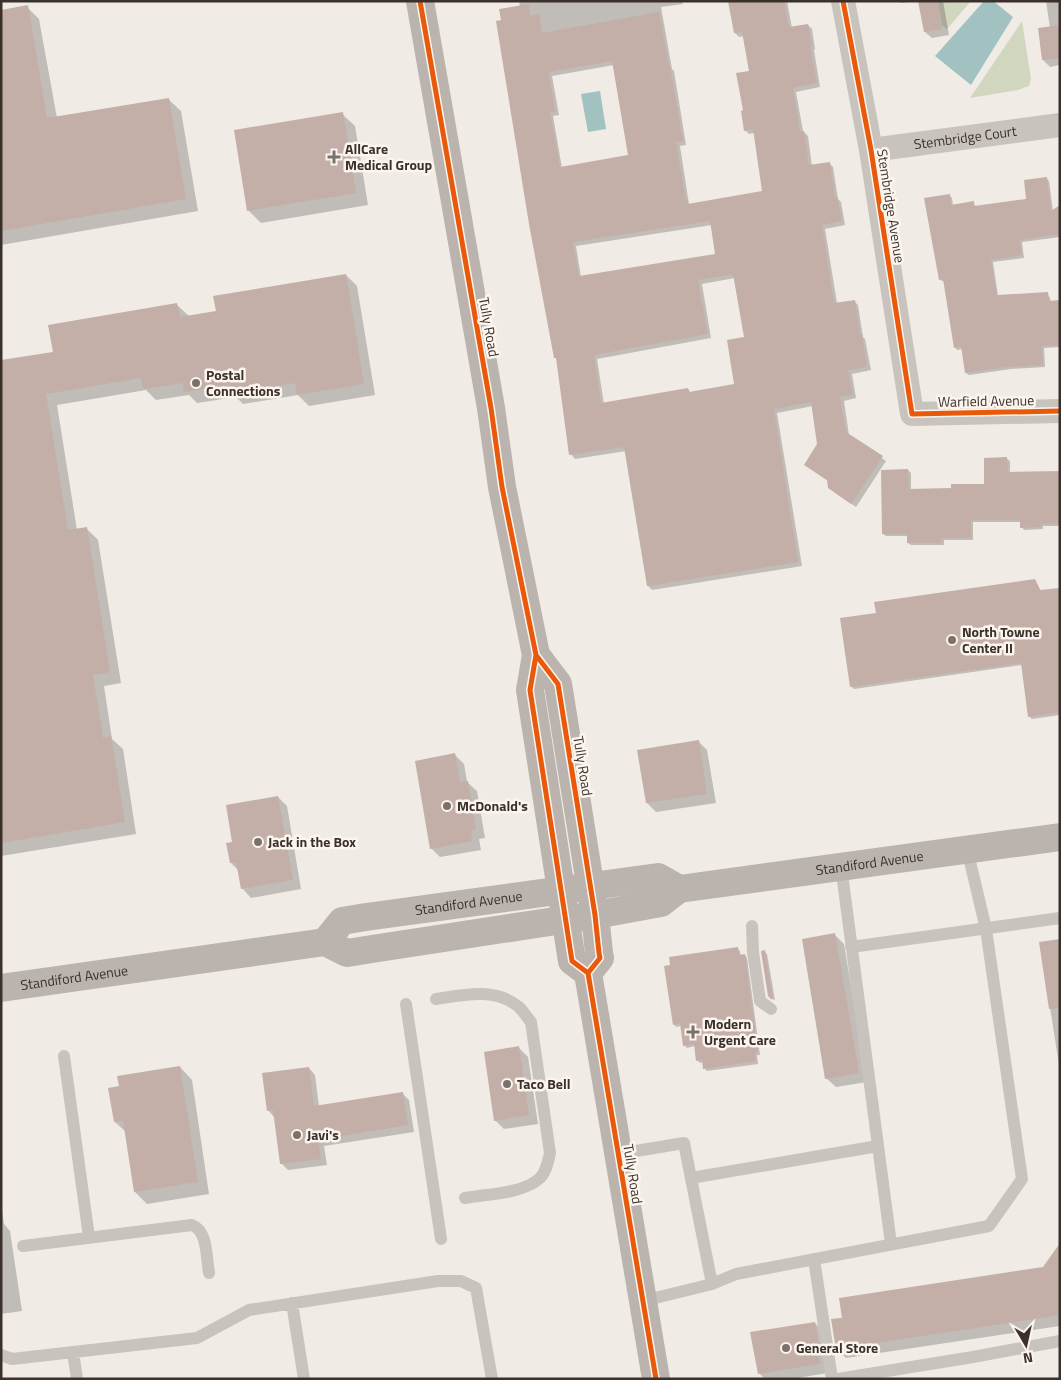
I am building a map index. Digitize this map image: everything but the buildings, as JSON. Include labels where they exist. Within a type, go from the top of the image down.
[{"type":"main road","name":"Tully Road","points":[[420,1],[491,408],[502,488],[536,655],[530,690],[572,961],[588,973],[656,1379]]},
{"type":"main road","name":"Tully Road","points":[[536,655],[558,684],[600,958],[588,973]]},
{"type":"main road","name":"Standiford Avenue","points":[[1,988],[325,942],[347,953],[595,916],[661,903],[678,889],[1060,836]]},
{"type":"main road","name":"Standiford Avenue","points":[[325,942],[342,921],[658,877],[678,889]]},
{"type":"street","name":"Stembridge Avenue","points":[[843,1],[871,150],[912,414]]},
{"type":"street","name":"Stembridge Court","points":[[871,150],[1060,125]]},
{"type":"street","name":"Warfield Avenue","points":[[912,414],[1060,411]]},
{"type":"lane","points":[[643,1301],[712,1284],[736,1274],[989,1226],[1022,1180],[986,929],[967,849]]},
{"type":"lane","points":[[840,866],[891,1244]]},
{"type":"lane","points":[[851,947],[1060,918]]},
{"type":"lane","points":[[752,926],[753,952],[760,1001],[771,1009]]},
{"type":"lane","points":[[436,999],[476,994],[503,997],[520,1007],[531,1022],[550,1154],[547,1167],[541,1178],[524,1188],[465,1198]]},
{"type":"lane","points":[[406,1004],[441,1239]]},
{"type":"lane","points":[[64,1056],[89,1237]]},
{"type":"lane","points":[[618,1154],[684,1143],[712,1284]]},
{"type":"lane","points":[[691,1178],[878,1146]]},
{"type":"lane","points":[[23,1246],[192,1225],[198,1227],[203,1234],[208,1273]]},
{"type":"lane","points":[[814,1259],[832,1379]]},
{"type":"lane","points":[[1,1355],[12,1359],[197,1338],[249,1310],[438,1281],[461,1281],[476,1288],[492,1379]]},
{"type":"lane","points":[[292,1303],[304,1379]]},
{"type":"lane","points":[[838,1379],[973,1357],[1060,1340]]},
{"type":"lane","points":[[73,1352],[77,1379]]},
{"type":"green space","points":[[938,1],[971,1],[947,29],[942,25]]},
{"type":"green space","points":[[1022,21],[1031,79],[1029,86],[1018,90],[970,98]]},
{"type":"water","points":[[984,1],[993,1],[1013,17],[971,85],[935,56]]},
{"type":"water","points":[[600,91],[606,129],[588,132],[581,94]]},
{"type":"cycle path","points":[[420,1],[491,408],[502,487],[536,655],[530,690],[572,961],[588,973],[656,1379]]},
{"type":"cycle path","points":[[843,1],[871,150],[912,414],[1060,411]]},
{"type":"cycle path","points":[[536,655],[558,684],[595,915],[600,958],[588,973]]},
{"type":"place","name":"AllCare Medical Group","points":[[334,157]]},
{"type":"place","name":"Postal Connections","points":[[196,383]]},
{"type":"place","name":"North Towne Center II","points":[[952,640]]},
{"type":"place","name":"McDonald's","points":[[447,806]]},
{"type":"place","name":"Jack in the Box","points":[[258,842]]},
{"type":"place","name":"Modern Urgent Care","points":[[693,1032]]},
{"type":"place","name":"Taco Bell","points":[[507,1084]]},
{"type":"place","name":"Javi's","points":[[297,1135]]},
{"type":"place","name":"General Store","points":[[786,1348]]}]
